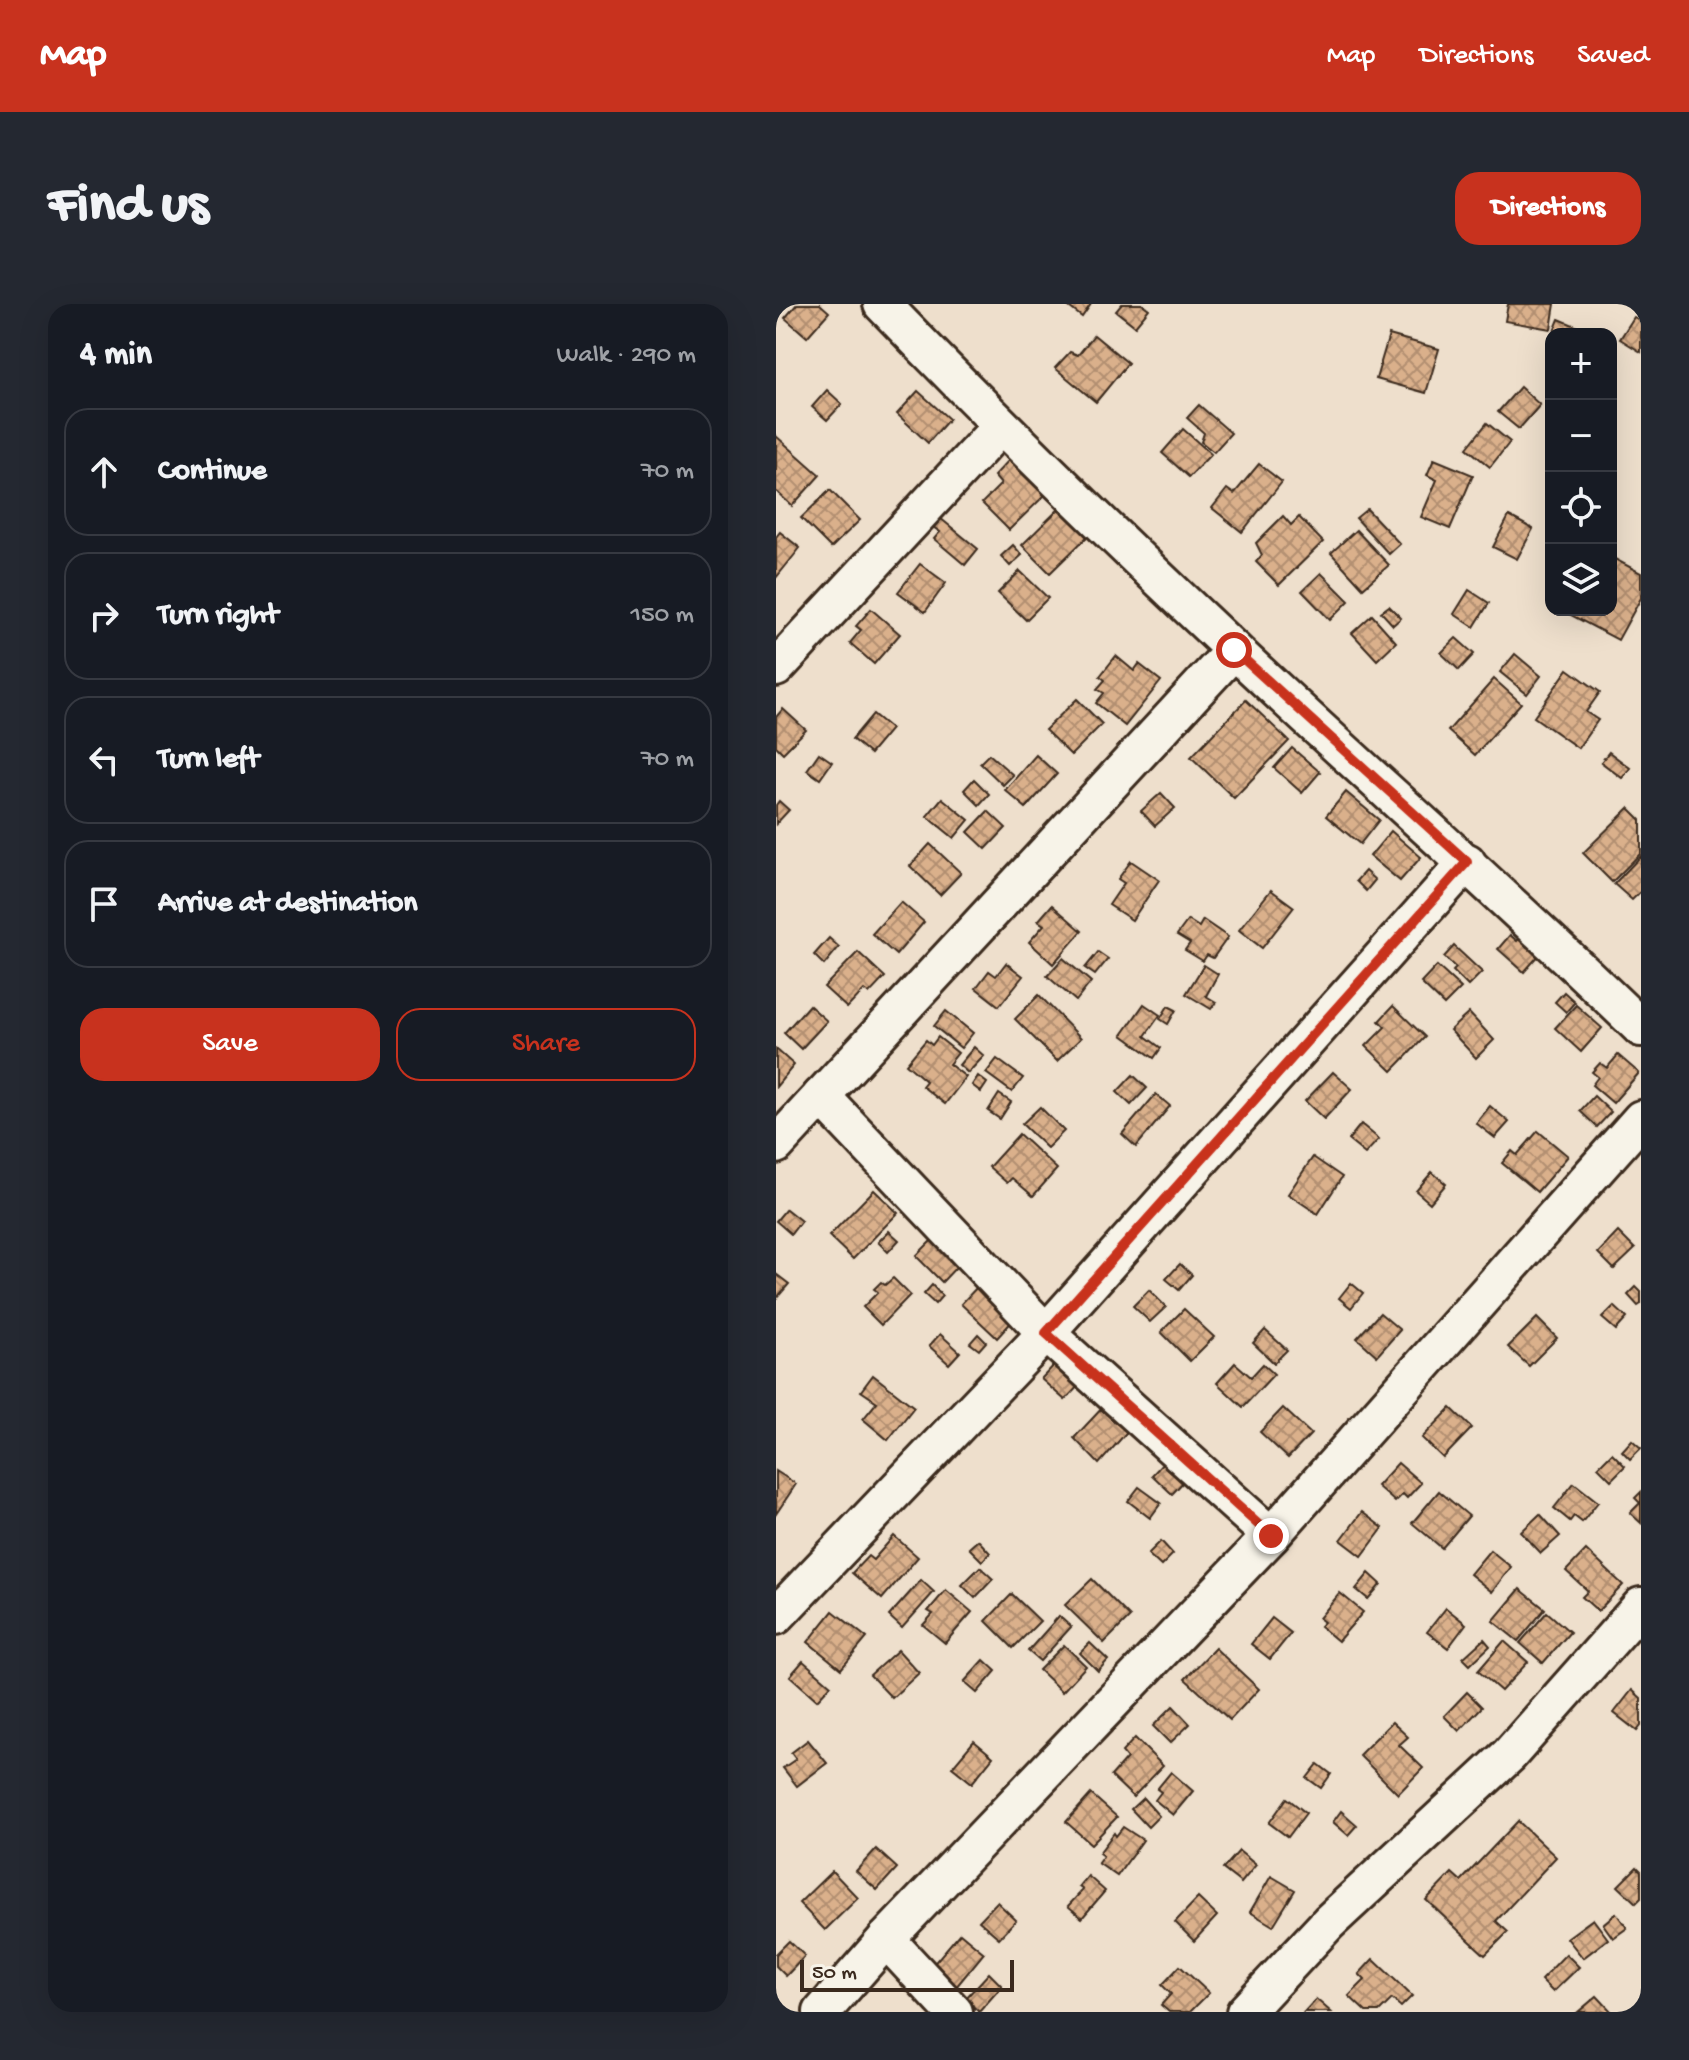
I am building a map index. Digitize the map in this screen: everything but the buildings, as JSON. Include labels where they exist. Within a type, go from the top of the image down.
[{"type":"street","points":[[882,304],[1000,427],[1234,650],[1467,862],[1641,1028]]},
{"type":"street","points":[[776,668],[1000,427]]},
{"type":"street","points":[[776,1145],[1234,650]]},
{"type":"street","points":[[776,1616],[1046,1333],[1467,862]]},
{"type":"street","points":[[821,1096],[1046,1333],[1271,1536]]},
{"type":"street","points":[[822,2012],[886,1939],[1271,1536],[1641,1119]]},
{"type":"street","points":[[1245,2012],[1329,1922],[1509,1755],[1641,1606]]},
{"type":"street","points":[[886,1939],[954,2012]]},
{"type":"route","points":[[1234,650],[1467,862],[1046,1333],[1271,1536]]}]
